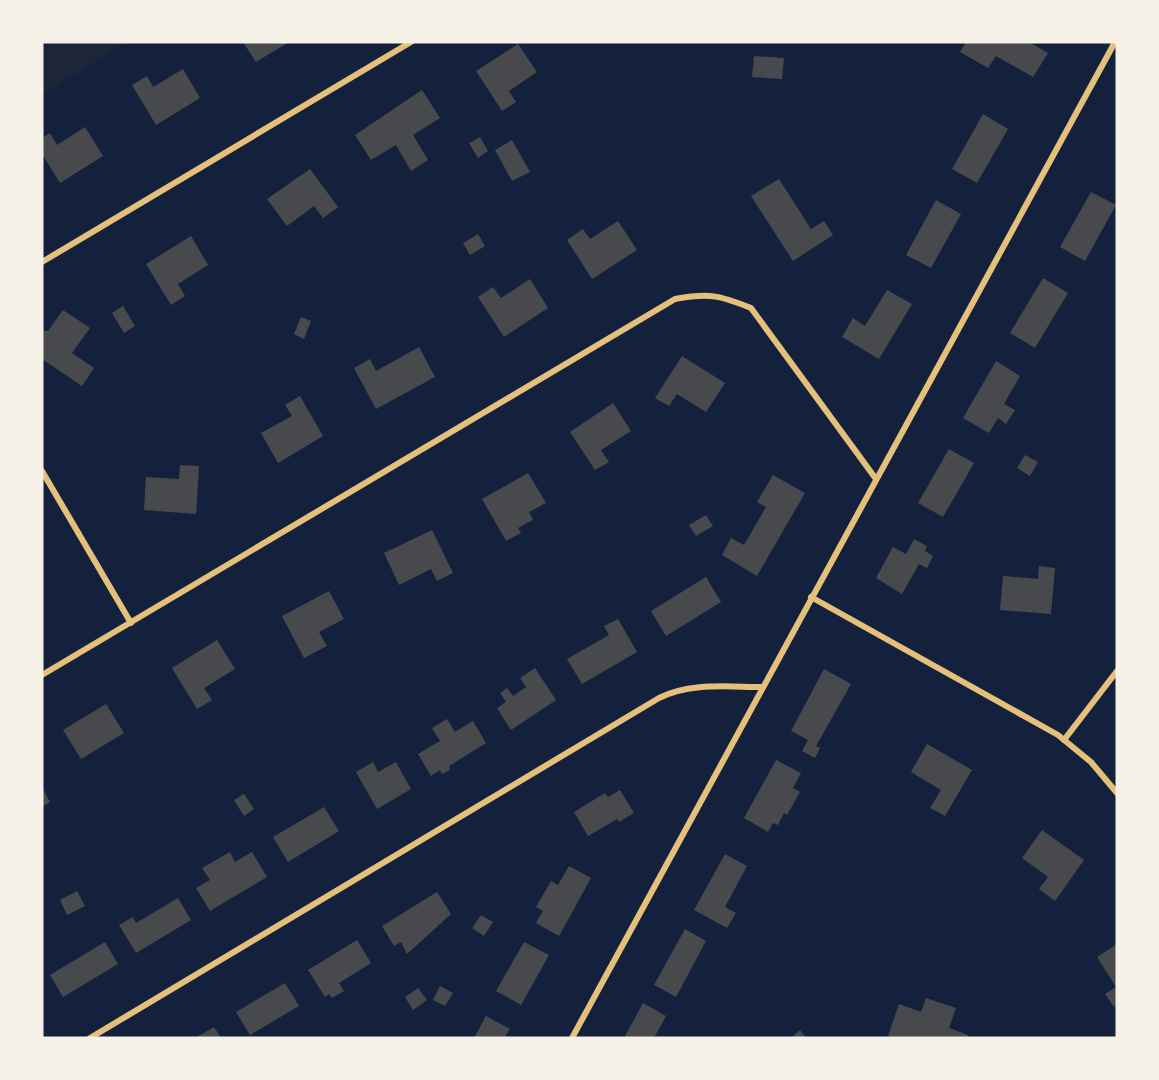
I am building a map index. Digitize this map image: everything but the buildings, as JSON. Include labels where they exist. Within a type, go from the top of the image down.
[{"type":"street","points":[[42,262],[411,42]]},
{"type":"street","points":[[572,1038],[1114,42]]},
{"type":"street","points":[[42,675],[675,299],[705,294],[751,308],[876,479]]},
{"type":"street","points":[[42,471],[131,623]]},
{"type":"street","points":[[811,597],[1064,740],[1091,762],[1117,794]]},
{"type":"street","points":[[1064,740],[1117,671]]},
{"type":"street","points":[[90,1038],[674,690],[687,687],[762,687]]},
{"type":"shaded area","points":[[42,42],[127,42],[42,94]]}]
